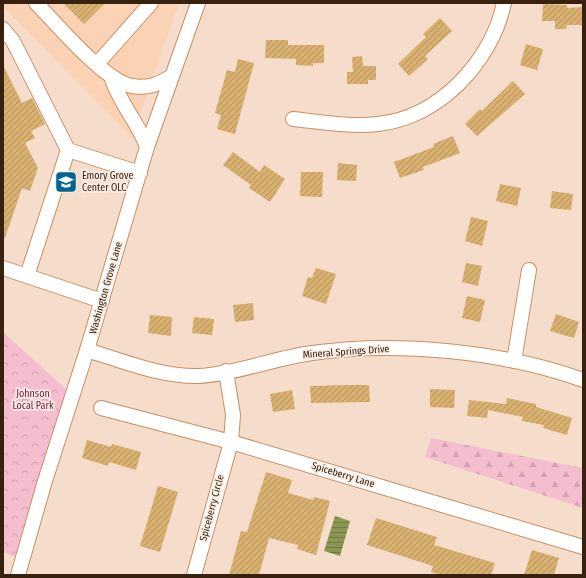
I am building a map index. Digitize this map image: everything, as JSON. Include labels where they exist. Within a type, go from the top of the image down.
[{"type":"street","points":[[36,3],[111,76],[131,86],[144,88],[157,85],[172,76]]},
{"type":"street","points":[[97,64],[150,3]]},
{"type":"street","name":"Washington Grove Lane","points":[[18,575],[45,481],[88,350],[147,147],[198,3]]},
{"type":"street","points":[[293,118],[348,125],[364,125],[380,124],[413,115],[452,91],[469,74],[490,43],[502,13],[504,3]]},
{"type":"street","points":[[3,29],[13,42],[68,150],[27,276]]},
{"type":"street","points":[[111,76],[113,85],[142,132],[147,147]]},
{"type":"street","points":[[68,150],[140,173]]},
{"type":"street","points":[[3,268],[102,301]]},
{"type":"street","points":[[514,361],[529,270]]},
{"type":"street","name":"Mineral Springs Drive","points":[[88,350],[170,374],[200,376],[312,353],[376,348],[445,350],[514,361],[583,380]]},
{"type":"street","name":"Spiceberry Circle","points":[[194,575],[231,442],[233,415],[226,371]]},
{"type":"street","name":"Spiceberry Lane","points":[[102,408],[231,442],[583,547]]},
{"type":"shaded area","points":[[3,3],[179,3],[132,137],[3,7]]},
{"type":"shaded area","points":[[335,516],[350,521],[340,556],[324,551]]},
{"type":"green space","name":"Johnson Local Park","points":[[3,332],[67,390],[18,558],[3,552]]},
{"type":"green space","points":[[431,438],[583,468],[583,508],[425,457]]},
{"type":"building","points":[[63,3],[105,3],[84,24]]},
{"type":"building","points":[[543,4],[567,5],[567,8],[583,7],[583,25],[567,25],[566,29],[555,29],[555,21],[542,21]]},
{"type":"building","points":[[440,18],[452,31],[425,56],[428,59],[409,76],[398,64],[426,37],[423,34]]},
{"type":"building","points":[[266,40],[288,40],[288,45],[324,45],[324,63],[313,63],[313,66],[296,65],[296,59],[265,58]]},
{"type":"building","points":[[526,44],[543,49],[537,70],[520,65]]},
{"type":"building","points":[[362,56],[363,66],[376,66],[376,80],[368,80],[368,84],[347,84],[347,72],[353,72],[352,57]]},
{"type":"building","points":[[238,59],[254,63],[235,134],[217,129],[221,115],[215,113],[227,70],[235,72]]},
{"type":"building","points":[[3,65],[22,103],[32,98],[45,124],[31,131],[35,138],[25,143],[38,168],[30,191],[22,188],[5,238],[3,238]]},
{"type":"building","points":[[513,81],[525,94],[477,136],[465,124],[480,109],[482,111]]},
{"type":"building","points":[[453,136],[460,153],[423,167],[424,170],[400,178],[394,162],[434,147],[433,144]]},
{"type":"building","points":[[233,152],[260,172],[264,165],[285,179],[270,202],[249,188],[251,185],[223,165]]},
{"type":"building","points":[[338,163],[357,165],[356,181],[337,180]]},
{"type":"building","points":[[301,172],[323,172],[322,197],[300,196]]},
{"type":"building","points":[[500,184],[521,188],[517,206],[496,201]]},
{"type":"building","points":[[552,191],[573,194],[571,210],[550,208]]},
{"type":"building","points":[[471,217],[488,221],[482,246],[465,241]]},
{"type":"building","points":[[466,263],[482,266],[478,286],[462,282]]},
{"type":"building","points":[[316,268],[336,274],[326,304],[302,296],[308,277],[312,278]]},
{"type":"building","points":[[467,296],[485,300],[480,322],[462,318]]},
{"type":"building","points":[[253,303],[254,320],[235,322],[233,305]]},
{"type":"building","points":[[556,314],[579,322],[574,338],[550,331]]},
{"type":"building","points":[[150,315],[172,317],[171,336],[148,333]]},
{"type":"building","points":[[194,317],[214,319],[212,335],[192,333]]},
{"type":"building","points":[[369,385],[370,402],[311,403],[310,386]]},
{"type":"building","points":[[430,389],[455,390],[454,408],[430,407]]},
{"type":"building","points":[[292,390],[295,409],[273,412],[270,394]]},
{"type":"building","points":[[507,398],[536,404],[536,407],[572,418],[567,435],[543,428],[544,425],[522,421],[523,417],[488,410],[487,418],[467,416],[469,400],[506,404]]},
{"type":"building","points":[[87,440],[111,447],[112,444],[141,452],[136,470],[109,462],[108,466],[82,458]]},
{"type":"building","points":[[266,472],[292,480],[288,493],[313,500],[314,497],[330,501],[316,555],[297,549],[298,545],[269,538],[259,575],[229,575],[241,531],[247,532]]},
{"type":"building","points":[[158,486],[178,492],[160,552],[140,546]]},
{"type":"building","points":[[376,518],[437,537],[434,545],[495,563],[491,575],[442,575],[431,572],[433,566],[367,545]]},
{"type":"building","points":[[532,550],[559,558],[554,575],[524,575]]},
{"type":"place","name":"Emory Grove Center OLC","points":[[66,182]]}]
